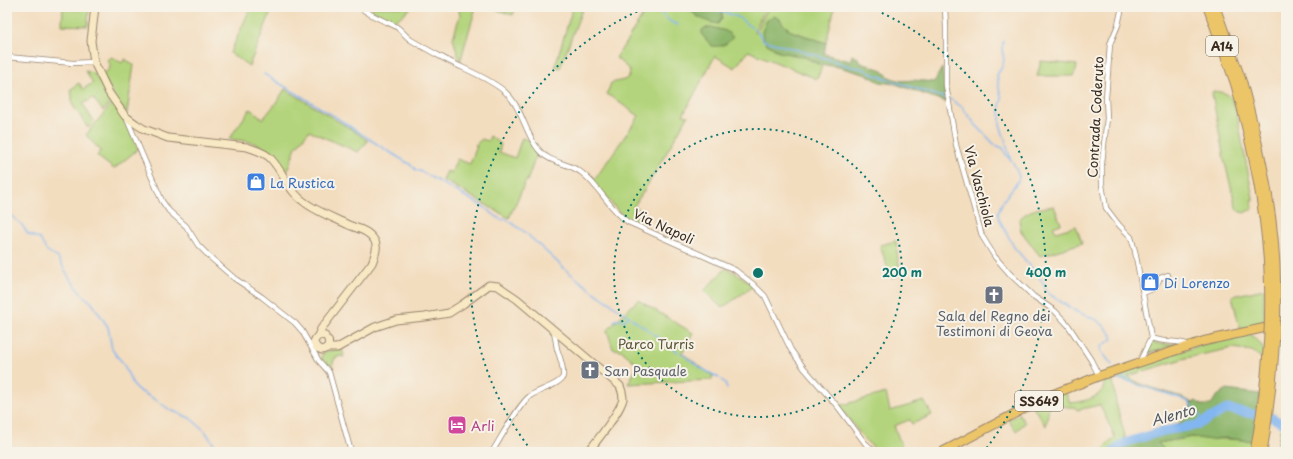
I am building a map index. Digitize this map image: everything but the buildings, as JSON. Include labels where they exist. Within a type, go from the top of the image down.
[{"type":"highway","name":"A14","points":[[1208,7],[1239,84],[1258,179],[1266,236],[1269,269],[1270,329],[1263,406],[1255,452]]},
{"type":"highway","name":"A14","points":[[1215,7],[1258,147],[1270,213],[1275,264],[1276,328],[1269,408],[1262,452]]},
{"type":"main road","name":"SS649","points":[[942,452],[1050,395],[1099,376],[1190,345],[1242,332],[1286,325]]},
{"type":"street","points":[[95,7],[91,41],[94,62],[109,93],[126,116],[162,201],[169,211],[186,226],[198,245],[211,258],[234,278],[262,297],[295,323],[307,338],[319,361],[329,372],[351,452]]},
{"type":"street","name":"Via Napoli","points":[[360,7],[365,12],[396,27],[410,39],[448,61],[482,77],[505,92],[517,107],[538,149],[551,159],[576,169],[583,174],[592,182],[620,217],[638,228],[735,270],[749,280],[765,296],[791,350],[804,368],[838,407],[865,443],[875,452]]},
{"type":"street","name":"Via Vaschiola","points":[[945,7],[946,85],[956,145],[982,236],[995,257],[1010,274],[1033,296],[1062,317],[1091,360],[1099,376]]},
{"type":"street","name":"Contrada Coderuto","points":[[1122,7],[1118,25],[1110,44],[1102,185],[1106,208],[1118,225],[1131,238],[1135,251],[1150,338]]},
{"type":"street","points":[[7,57],[73,63],[94,62]]},
{"type":"street","points":[[126,116],[144,130],[168,138],[247,147],[258,150],[271,159],[278,168],[287,185],[306,204],[365,232],[370,236],[376,245],[377,250],[372,263],[325,324],[322,337],[314,343],[320,350],[337,348],[375,327],[396,320],[425,318],[448,313],[492,284],[498,286],[517,299],[620,386],[623,393],[619,409],[590,452]]},
{"type":"street","points":[[1142,293],[1153,289],[1157,286],[1160,278],[1168,275]]},
{"type":"street","points":[[492,452],[516,414],[530,396],[562,379],[561,362],[554,329]]},
{"type":"street","points":[[319,361],[328,345],[322,337]]},
{"type":"street","points":[[307,338],[322,337],[342,345]]},
{"type":"street","points":[[1140,361],[1150,338],[1161,342],[1181,342],[1190,345]]},
{"type":"green space","points":[[63,7],[89,7],[88,26],[62,25]]},
{"type":"green space","points":[[251,7],[273,7],[249,66],[230,53]]},
{"type":"green space","points":[[374,7],[412,7],[394,22],[371,10]]},
{"type":"green space","points":[[458,7],[476,7],[460,62],[453,38],[460,15]]},
{"type":"green space","points":[[487,7],[516,7],[513,15]]},
{"type":"green space","points":[[573,7],[583,7],[560,68],[555,66]]},
{"type":"green space","points":[[648,7],[652,10],[657,7],[686,7],[698,17],[722,18],[722,7],[766,7],[754,32],[756,33],[768,7],[835,7],[826,43],[791,31],[783,24],[766,43],[779,52],[796,54],[818,64],[823,64],[817,79],[748,51],[735,68],[715,56],[683,115],[688,116],[634,206],[641,211],[632,223],[624,218],[593,182],[639,116],[607,94],[611,83],[624,80],[629,77],[630,70],[616,58]]},
{"type":"green space","points":[[686,7],[722,7],[722,18],[718,24],[709,22],[697,16]]},
{"type":"green space","points":[[774,16],[780,19],[791,31],[826,43],[824,54],[850,61],[852,55],[858,58],[861,63],[882,70],[889,77],[894,79],[903,81],[913,80],[934,82],[942,68],[946,102],[896,84],[880,82],[867,75],[839,67],[818,64],[805,57],[779,52],[766,43],[762,32],[767,20]]},
{"type":"green space","points":[[711,27],[726,31],[733,37],[724,45],[712,46],[702,35],[702,30]]},
{"type":"green space","points":[[112,57],[122,63],[125,59],[134,65],[127,113],[117,102],[102,74],[110,69],[109,67],[111,65],[107,60]]},
{"type":"green space","points":[[1041,61],[1077,65],[1076,71],[1073,76],[1037,76]]},
{"type":"green space","points":[[85,71],[94,73],[111,101],[103,111],[93,98],[83,104],[94,122],[88,128],[72,104],[70,90],[79,83],[83,89],[93,83]]},
{"type":"green space","points":[[285,89],[356,132],[368,141],[358,152],[309,131],[296,147],[286,174],[269,152],[257,144],[229,139],[250,109],[263,119]]},
{"type":"green space","points":[[1213,91],[1229,96],[1233,101],[1236,110],[1253,198],[1252,209],[1244,213],[1238,211],[1236,207],[1224,159],[1212,93]]},
{"type":"green space","points":[[112,103],[125,118],[138,149],[114,169],[97,156],[101,150],[86,135]]},
{"type":"green space","points":[[490,136],[501,144],[499,152],[515,158],[522,138],[529,140],[539,153],[509,218],[443,180],[447,171],[451,173],[457,159],[470,164],[477,146],[475,145],[482,139],[488,141]]},
{"type":"green space","points":[[1054,206],[1061,224],[1053,227],[1056,232],[1076,226],[1082,243],[1040,256],[1021,231],[1019,220],[1030,211]]},
{"type":"green space","points":[[896,241],[898,260],[902,275],[891,278],[880,245]]},
{"type":"green space","points":[[726,268],[754,286],[722,308],[704,291]]},
{"type":"green space","points":[[1264,289],[1264,324],[1240,329],[1232,296]]},
{"type":"green space","name":"Parco Turris","points":[[638,300],[693,333],[682,353],[713,376],[711,380],[628,384],[638,365],[621,350],[613,349],[607,330]]},
{"type":"green space","points":[[1250,334],[1260,343],[1264,350],[1263,363],[1261,364],[1263,359],[1252,351],[1233,348],[1186,358],[1128,376],[1146,386],[1179,396],[1193,403],[1177,396],[1143,386],[1131,381],[1107,376],[1119,372],[1124,376],[1120,371],[1201,345]]},
{"type":"green space","points":[[1152,342],[1159,344],[1177,344],[1146,354]]},
{"type":"green space","points":[[342,348],[344,357],[340,356],[335,358],[332,365],[334,368],[329,371],[322,360],[323,354],[330,350]]},
{"type":"green space","points":[[1105,377],[1113,380],[1116,403],[1125,436],[1124,442],[1111,452],[1102,452],[1115,437],[1100,405],[1077,410],[1075,407],[1057,404],[1048,398],[1065,391],[1070,403],[1080,402],[1091,398],[1100,393],[1103,389],[1104,384],[1100,378]]},
{"type":"green space","points":[[1225,390],[1260,394],[1253,441],[1222,438],[1210,440],[1192,437],[1158,443],[1167,452],[1115,452],[1123,446],[1124,440],[1175,426],[1189,415],[1191,404],[1196,401],[1201,405],[1211,405],[1215,398]]},
{"type":"green space","points":[[886,393],[890,411],[924,401],[932,415],[912,424],[909,420],[894,426],[904,452],[879,452],[865,440],[839,406]]},
{"type":"green space","points":[[1286,398],[1286,452],[1277,450]]},
{"type":"green space","points":[[1045,400],[1049,407],[1046,426],[1033,407]]},
{"type":"green space","points":[[1019,414],[1025,423],[1016,431],[1008,420]]},
{"type":"green space","points":[[1192,437],[1253,441],[1250,452],[1167,452],[1157,443]]},
{"type":"waterway","points":[[654,7],[671,22],[678,25]]},
{"type":"waterway","points":[[709,7],[738,17],[755,30]]},
{"type":"waterway","points":[[757,31],[763,40],[851,67],[861,68],[878,76],[945,98]]},
{"type":"waterway","points":[[1003,41],[1002,49],[1004,60],[997,75],[1002,99],[1000,106],[1000,124],[1004,137]]},
{"type":"waterway","points":[[264,74],[334,116],[411,165],[416,170],[484,207],[501,220],[506,219],[526,233]]},
{"type":"waterway","points":[[950,99],[962,107],[975,124],[995,145],[1003,148],[1006,155],[1013,162],[1019,176],[1018,181],[1003,201],[998,212],[999,219],[1014,247],[1038,275],[1049,294],[1077,312],[1097,320],[1112,335],[1112,339],[1102,346],[1101,351],[1112,365]]},
{"type":"waterway","points":[[1005,139],[1010,158]]},
{"type":"waterway","points":[[7,212],[22,225],[28,234],[40,239],[46,250],[58,258],[70,279],[82,294],[92,303],[108,327],[112,349],[123,363],[133,385],[138,390],[170,410],[190,418],[205,431],[219,452]]},
{"type":"waterway","points":[[528,235],[566,270]]},
{"type":"waterway","points":[[567,271],[619,309]]},
{"type":"waterway","points":[[622,311],[639,324]]},
{"type":"waterway","points":[[614,321],[618,319],[625,320],[628,317]]},
{"type":"waterway","points":[[641,325],[678,352]]},
{"type":"waterway","points":[[681,353],[701,368],[719,378]]},
{"type":"waterway","points":[[1119,372],[1135,384],[1189,402],[1204,421]]},
{"type":"waterway","points":[[1109,377],[1131,382]]},
{"type":"waterway","points":[[722,380],[727,389]]},
{"type":"waterway","name":"Alento","points":[[1113,452],[1124,443],[1164,431],[1197,425],[1227,409],[1273,418],[1286,426]]},
{"type":"place","name":"La Rustica","points":[[256,182]]},
{"type":"place","name":"Di Lorenzo","points":[[1150,282]]},
{"type":"place","name":"Sala del Regno dei Testimoni di Geova","points":[[994,295]]},
{"type":"place","name":"San Pasquale","points":[[590,370]]},
{"type":"place","name":"Arli","points":[[457,425]]}]
